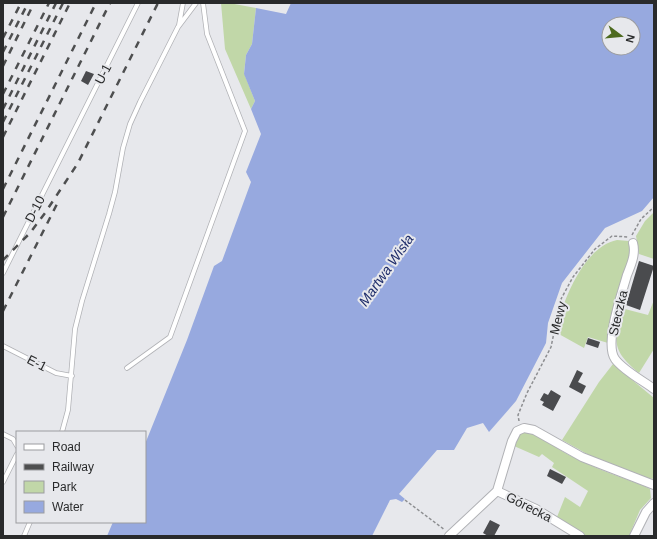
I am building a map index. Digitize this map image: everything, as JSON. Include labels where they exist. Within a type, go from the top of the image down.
[{"type":"street","name":"Steczka","points":[[632,240],[634,248],[633,258],[618,306],[614,325],[612,350],[614,358],[624,368],[654,389]]},
{"type":"street","points":[[450,535],[497,491],[512,441],[517,431],[521,429],[534,430],[582,457],[654,485]]},
{"type":"street","name":"Górecka","points":[[497,491],[536,509],[580,536]]},
{"type":"street","points":[[634,536],[646,512],[654,503]]},
{"type":"lane","name":"U-1","points":[[67,145],[138,3]]},
{"type":"lane","points":[[178,27],[184,3]]},
{"type":"lane","points":[[62,431],[68,410],[76,329],[82,301],[110,214],[123,148],[130,124],[178,27],[196,3]]},
{"type":"lane","points":[[127,368],[170,337],[245,131],[207,34],[203,3]]},
{"type":"lane","name":"D-10","points":[[3,273],[67,145]]},
{"type":"lane","name":"E-1","points":[[3,346],[56,373],[72,376]]},
{"type":"lane","points":[[3,434],[13,439],[16,444]]},
{"type":"lane","points":[[3,482],[16,456]]},
{"type":"lane","points":[[24,536],[30,523]]},
{"type":"path","points":[[632,240],[641,219],[654,206]]},
{"type":"path","name":"Mewy","points":[[521,429],[518,415],[527,393],[551,347],[562,299],[573,277],[594,249],[612,236],[632,240]]},
{"type":"path","points":[[405,500],[450,535]]},
{"type":"green space","points":[[221,3],[256,8],[252,44],[246,55],[244,73],[255,101],[251,109],[225,49]]},
{"type":"green space","points":[[654,212],[654,259],[639,254],[636,236],[645,221]]},
{"type":"green space","points":[[617,240],[629,241],[633,252],[608,343],[588,337],[584,348],[557,333],[561,312],[575,279],[589,259],[597,250]]},
{"type":"green space","points":[[654,300],[654,349],[639,373],[623,358],[617,344],[616,337],[621,308],[648,315]]},
{"type":"green space","points":[[613,364],[654,398],[654,479],[641,477],[618,469],[562,440],[599,382]]},
{"type":"green space","points":[[526,432],[586,463],[650,489],[651,498],[640,510],[629,536],[586,536],[557,517],[565,497],[580,507],[588,491],[552,467],[554,463],[542,454],[539,457],[514,446],[519,434]]},
{"type":"water","name":"Martwa Wisła","points":[[291,3],[654,3],[654,197],[642,211],[605,228],[562,283],[548,323],[546,343],[516,401],[489,432],[483,423],[467,428],[454,450],[437,450],[399,494],[405,499],[402,502],[396,499],[390,500],[372,536],[107,536],[113,523],[146,523],[146,442],[187,340],[214,266],[222,261],[251,182],[246,172],[261,134],[251,109],[255,101],[244,74],[246,55],[252,44],[256,8],[286,14]]},
{"type":"building","points":[[86,71],[94,74],[88,85],[81,81]]},
{"type":"building","points":[[639,261],[654,266],[640,310],[626,305]]},
{"type":"building","points":[[588,338],[600,342],[598,348],[586,344]]},
{"type":"building","points":[[577,370],[583,373],[578,382],[586,386],[582,394],[569,387]]},
{"type":"building","points":[[551,390],[561,396],[553,411],[542,405],[544,402],[540,400],[544,393],[548,395]]},
{"type":"building","points":[[550,469],[566,477],[562,484],[547,476]]},
{"type":"building","points":[[490,520],[500,525],[494,536],[488,536],[483,533]]},
{"type":"railway","points":[[3,38],[21,3]]},
{"type":"railway","points":[[3,52],[28,3]]},
{"type":"railway","points":[[3,66],[34,3]]},
{"type":"railway","points":[[3,94],[49,3]]},
{"type":"railway","points":[[3,109],[56,3]]},
{"type":"railway","points":[[3,122],[63,3]]},
{"type":"railway","points":[[3,137],[70,3]]},
{"type":"railway","points":[[3,189],[96,3]]},
{"type":"railway","points":[[3,217],[110,3]]},
{"type":"railway","points":[[3,260],[30,233],[78,163],[158,3]]},
{"type":"railway","points":[[3,311],[58,202]]}]
